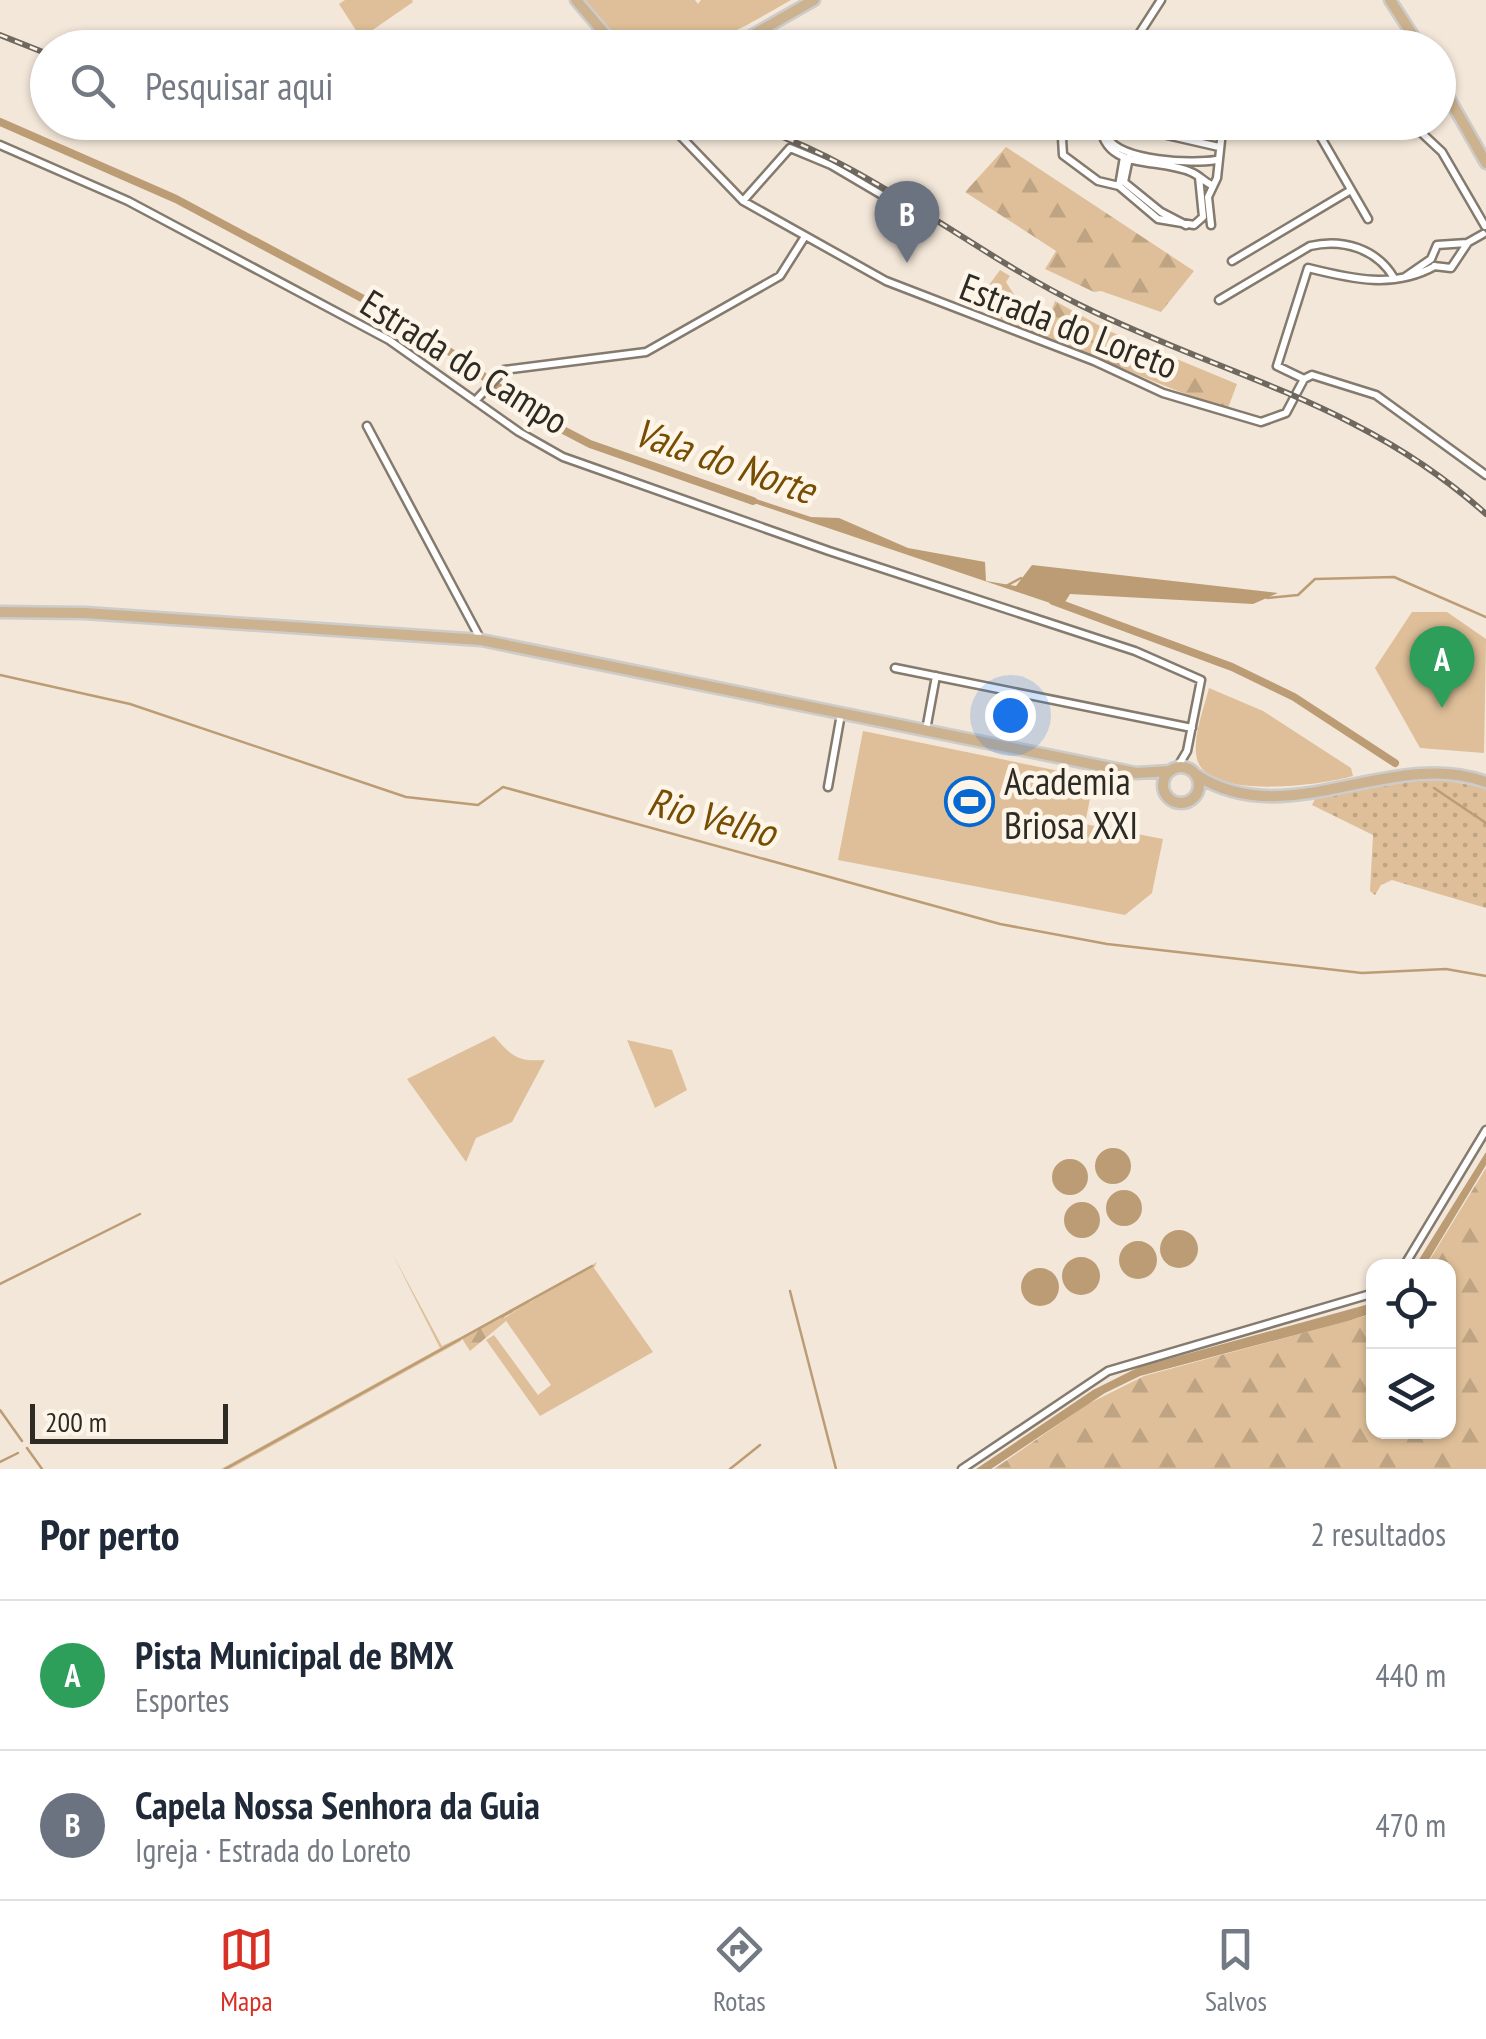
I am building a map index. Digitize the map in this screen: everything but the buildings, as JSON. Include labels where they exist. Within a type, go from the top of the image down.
[{"type":"main road","points":[[576,0],[602,30]]},
{"type":"main road","points":[[762,30],[814,0]]},
{"type":"main road","points":[[1390,0],[1409,30]]},
{"type":"main road","points":[[1456,110],[1486,163]]},
{"type":"main road","points":[[0,612],[84,612],[481,640],[1136,772],[1194,772],[1230,792]]},
{"type":"main road","points":[[1164,790],[1173,769]]},
{"type":"main road","points":[[1136,772],[1176,802],[1230,792],[1293,797],[1440,772],[1486,782]]},
{"type":"main road","points":[[1192,798],[1199,784],[1194,772]]},
{"type":"street","points":[[1142,29],[1161,0]]},
{"type":"street","name":"Estrada do Loreto","points":[[684,140],[742,201],[804,238],[886,281],[987,324],[1094,361],[1163,393],[1261,422],[1286,413],[1304,379]]},
{"type":"street","points":[[1062,140],[1063,156],[1098,181],[1119,186],[1158,218],[1187,225],[1204,217],[1199,177]]},
{"type":"street","points":[[1106,140],[1107,149],[1127,158],[1199,177],[1212,185]]},
{"type":"street","points":[[1110,140],[1119,149],[1198,166],[1216,160]]},
{"type":"street","points":[[1189,140],[1219,147]]},
{"type":"street","points":[[1211,225],[1208,198],[1218,178],[1220,140]]},
{"type":"street","points":[[1322,140],[1368,218]]},
{"type":"street","points":[[1429,140],[1442,152],[1485,231],[1467,244],[1454,266],[1442,270],[1433,262]]},
{"type":"street","name":"Estrada do Campo","points":[[0,145],[173,224],[413,354],[536,442],[599,472],[1135,652],[1201,680],[1192,728]]},
{"type":"street","points":[[742,201],[785,152],[795,148],[926,221]]},
{"type":"street","points":[[1119,186],[1127,158]]},
{"type":"street","points":[[1127,158],[1124,182],[1161,212],[1187,225]]},
{"type":"street","points":[[1232,261],[1351,190]]},
{"type":"street","points":[[476,400],[504,370],[646,352],[780,276],[804,238]]},
{"type":"street","points":[[1219,300],[1310,246],[1326,242],[1372,252],[1394,278]]},
{"type":"street","points":[[1467,244],[1441,243],[1433,262],[1394,278],[1366,282],[1308,268],[1277,366],[1304,379],[1312,375],[1376,396],[1486,475]]},
{"type":"street","points":[[367,426],[481,640]]},
{"type":"street","points":[[895,668],[1192,728],[1187,751],[1173,769]]},
{"type":"street","points":[[926,730],[936,676]]},
{"type":"street","points":[[828,787],[842,713]]},
{"type":"street","points":[[1187,751],[1194,772]]},
{"type":"street","points":[[1408,1259],[1486,1130]]},
{"type":"street","points":[[962,1469],[1108,1371],[1366,1296]]},
{"type":"green space","points":[[345,0],[413,2],[373,30],[356,30],[339,4]]},
{"type":"green space","points":[[585,0],[695,0],[698,4],[701,0],[791,0],[737,30],[608,27]]},
{"type":"green space","points":[[1006,147],[1194,271],[1161,312],[1094,292],[1045,269],[1056,251],[965,192]]},
{"type":"green space","points":[[1000,270],[1010,276],[1006,282],[1015,296],[1007,315],[1032,325],[1040,308],[1051,312],[1055,301],[1109,331],[1237,384],[1228,408],[999,321],[1004,302],[989,285]]},
{"type":"green space","points":[[1412,612],[1447,612],[1486,639],[1484,753],[1420,748],[1375,668]]},
{"type":"green space","points":[[1209,688],[1263,711],[1351,768],[1353,776],[1268,787],[1222,781],[1206,772],[1197,759],[1196,742]]},
{"type":"green space","name":"Academia Briosa XXI","points":[[863,731],[1094,778],[1085,824],[1163,839],[1152,893],[1125,915],[838,860]]},
{"type":"green space","points":[[1428,777],[1486,788],[1486,908],[1392,880],[1381,885],[1375,895],[1370,891],[1373,835],[1312,805],[1315,799]]},
{"type":"green space","points":[[494,1036],[516,1056],[545,1060],[512,1122],[476,1138],[466,1162],[407,1079]]},
{"type":"green space","points":[[627,1040],[672,1050],[687,1090],[655,1108]]},
{"type":"green space","points":[[1486,1168],[1486,1469],[994,1469],[1088,1404],[1144,1376],[1366,1316],[1366,1439],[1456,1439],[1456,1259],[1430,1259]]},
{"type":"green space","points":[[392,1253],[442,1346],[461,1337],[461,1341],[230,1469],[221,1469],[440,1348]]},
{"type":"green space","points":[[597,1262],[594,1268],[653,1352],[540,1416],[486,1340],[494,1335],[538,1395],[551,1385],[504,1318]]},
{"type":"green space","points":[[528,1300],[530,1303],[504,1317],[506,1321],[470,1351],[461,1337]]},
{"type":"shaded area","points":[[756,499],[811,517],[839,518],[908,548],[985,562],[986,581],[1016,586],[1032,565],[1278,593],[1253,604],[1070,594],[1062,607],[754,503]]},
{"type":"shaded area","points":[[1113,1148],[1126,1153],[1131,1166],[1126,1179],[1113,1184],[1100,1179],[1095,1166],[1100,1153]]},
{"type":"shaded area","points":[[1486,1152],[1486,1165],[1429,1259],[1419,1259]]},
{"type":"shaded area","points":[[1070,1159],[1083,1164],[1088,1177],[1083,1190],[1070,1195],[1057,1190],[1052,1177],[1057,1164]]},
{"type":"shaded area","points":[[1124,1190],[1137,1195],[1142,1208],[1137,1221],[1124,1226],[1111,1221],[1106,1208],[1111,1195]]},
{"type":"shaded area","points":[[1082,1202],[1095,1207],[1100,1220],[1095,1233],[1082,1238],[1069,1233],[1064,1220],[1069,1207]]},
{"type":"shaded area","points":[[1179,1230],[1192,1236],[1198,1249],[1192,1262],[1179,1268],[1166,1262],[1160,1249],[1166,1236]]},
{"type":"shaded area","points":[[1138,1241],[1151,1247],[1157,1260],[1151,1273],[1138,1279],[1125,1273],[1119,1260],[1125,1247]]},
{"type":"shaded area","points":[[1081,1257],[1094,1263],[1100,1276],[1094,1289],[1081,1295],[1068,1289],[1062,1276],[1068,1263]]},
{"type":"shaded area","points":[[1040,1268],[1053,1274],[1059,1287],[1053,1300],[1040,1306],[1027,1300],[1021,1287],[1027,1274]]},
{"type":"shaded area","points":[[1366,1305],[1366,1315],[1348,1321],[1140,1376],[1105,1393],[991,1469],[976,1469],[1093,1390],[1139,1367]]},
{"type":"waterway","name":"Vala do Norte","points":[[0,122],[30,135]]},
{"type":"waterway","name":"Vala do Norte","points":[[41,140],[176,199],[416,327],[542,419],[590,444],[753,501]]},
{"type":"waterway","name":"Vala do Norte","points":[[1267,598],[1298,595],[1315,579],[1394,577],[1486,617]]},
{"type":"waterway","name":"Vala do Norte","points":[[1006,586],[1021,578]]},
{"type":"waterway","points":[[1053,601],[1232,667],[1294,697],[1395,763]]},
{"type":"waterway","name":"Rio Velho","points":[[0,675],[130,704],[406,797],[478,805],[503,787],[1000,924],[1107,944],[1362,973],[1446,969],[1486,976]]},
{"type":"waterway","points":[[1434,788],[1486,823]]},
{"type":"waterway","points":[[0,1284],[140,1214]]},
{"type":"waterway","points":[[225,1469],[592,1266]]},
{"type":"waterway","points":[[790,1291],[836,1469]]},
{"type":"waterway","points":[[0,1410],[22,1441]]},
{"type":"waterway","points":[[730,1469],[760,1445]]},
{"type":"waterway","points":[[27,1448],[42,1469]]},
{"type":"waterway","points":[[0,1462],[18,1453]]},
{"type":"railway","points":[[0,35],[30,47]]},
{"type":"railway","points":[[789,140],[874,182],[1082,306],[1291,395],[1390,444],[1439,476],[1486,514]]},
{"type":"place","name":"Capela Nossa Senhora da Guia","points":[[907,263]]},
{"type":"place","name":"Pista Municipal de BMX","points":[[1442,708]]},
{"type":"place","name":"Academia Briosa XXI","points":[[969,802]]}]
